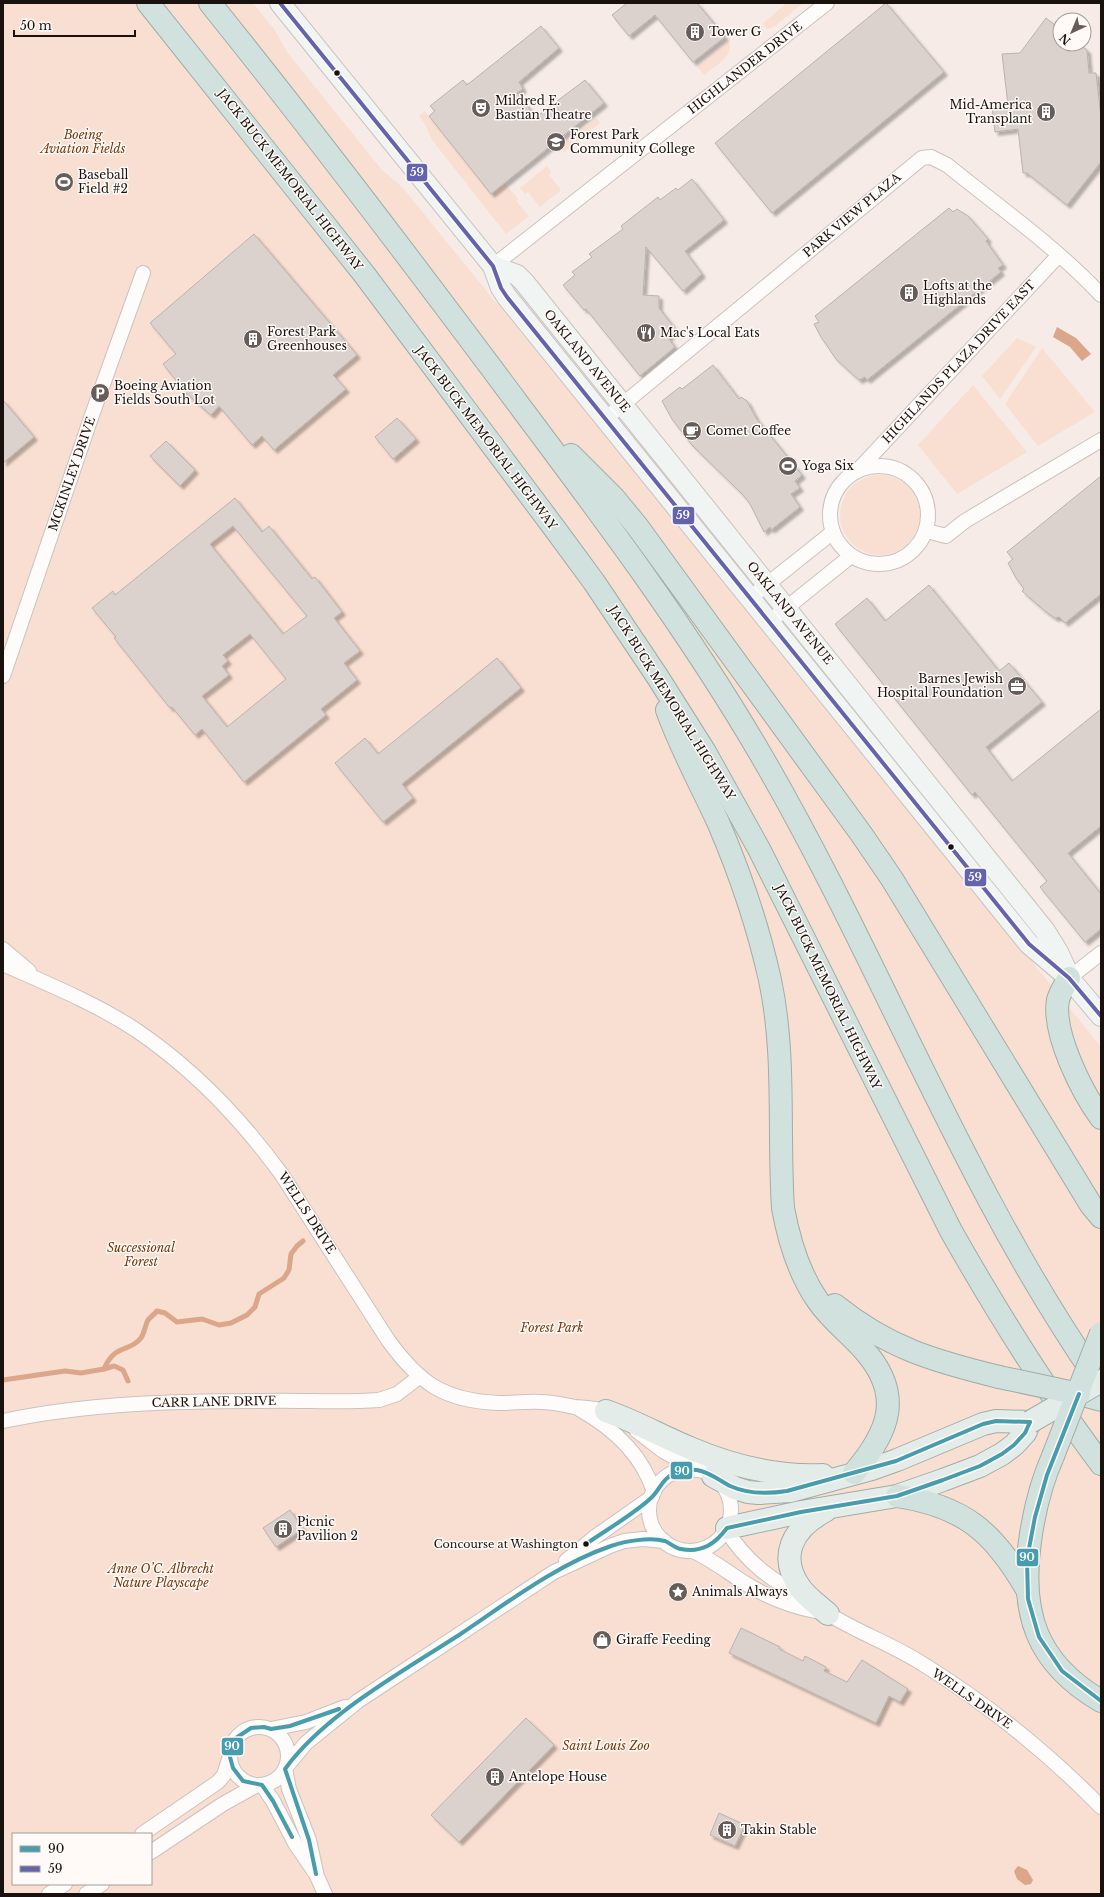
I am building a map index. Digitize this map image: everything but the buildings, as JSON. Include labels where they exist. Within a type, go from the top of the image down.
[{"type":"highway","name":"JACK BUCK MEMORIAL HIGHWAY","points":[[148,3],[364,274],[590,576],[657,676],[705,752],[750,831],[955,1237],[1039,1378],[1101,1464]]},
{"type":"highway","points":[[210,3],[359,190],[521,407],[639,566],[735,709],[790,805],[838,896],[968,1164],[1037,1286],[1101,1386]]},
{"type":"highway","points":[[521,407],[614,498],[637,526],[853,822],[892,879],[1096,1211],[1101,1227]]},
{"type":"highway","points":[[657,676],[676,733],[718,822],[746,894],[770,979],[780,1046],[780,1133],[783,1208],[786,1226],[797,1262],[818,1300],[831,1318],[863,1349],[876,1365],[884,1380],[887,1398],[885,1426],[873,1450],[854,1473]]},
{"type":"highway","points":[[1069,978],[1058,1000],[1059,1019],[1062,1033],[1077,1077],[1101,1118]]},
{"type":"highway","points":[[806,1278],[867,1330],[890,1342],[946,1364],[1101,1400]]},
{"type":"highway","points":[[1101,1333],[1042,1489],[1032,1524],[1027,1560],[1026,1588],[1029,1610],[1045,1650],[1063,1673],[1075,1684],[1101,1701]]},
{"type":"highway","points":[[897,1496],[918,1500],[950,1510],[973,1523],[986,1533],[1000,1548],[1026,1588]]},
{"type":"main road","points":[[705,1473],[735,1488],[758,1493],[791,1491],[897,1460],[983,1424],[996,1421],[1030,1422],[1101,1382]]},
{"type":"main road","points":[[606,1411],[628,1419],[690,1448],[745,1467],[790,1474],[854,1473]]},
{"type":"main road","points":[[726,1529],[835,1506],[897,1496],[980,1466],[1002,1454],[1014,1445],[1024,1433],[1030,1422]]},
{"type":"main road","points":[[828,1614],[805,1593],[798,1583],[790,1567],[789,1551],[792,1541],[804,1526],[835,1506]]},
{"type":"street","name":"OAKLAND AVENUE","points":[[280,3],[493,266],[501,288],[507,297],[1029,944],[1069,978],[1101,1016]]},
{"type":"street","name":"HIGHLANDER DRIVE","points":[[493,266],[827,3]]},
{"type":"street","name":"PARK VIEW PLAZA","points":[[605,419],[922,158],[931,158],[947,165],[1059,255],[1086,278],[1101,295]]},
{"type":"street","name":"HIGHLANDS PLAZA DRIVE EAST","points":[[859,469],[1059,255]]},
{"type":"street","name":"OAKLAND AVENUE","points":[[493,266],[517,275],[524,282],[1045,930],[1058,952],[1069,978]]},
{"type":"street","name":"MCKINLEY DRIVE","points":[[3,676],[92,415],[143,273]]},
{"type":"street","points":[[927,531],[946,536],[965,521],[1101,440]]},
{"type":"street","points":[[879,464],[894,467],[911,477],[923,491],[930,511],[927,531],[916,548],[900,560],[882,565],[866,563],[851,556],[832,532],[829,513],[834,493],[844,479],[859,469],[879,464]]},
{"type":"street","points":[[750,598],[832,532]]},
{"type":"street","points":[[769,622],[851,556]]},
{"type":"street","name":"WELLS DRIVE","points":[[3,949],[40,980]]},
{"type":"street","points":[[1069,978],[1101,953]]},
{"type":"street","name":"WELLS DRIVE","points":[[3,964],[105,1011],[136,1030],[189,1073],[229,1111],[264,1150],[282,1175],[388,1340],[400,1357],[419,1377],[443,1392],[478,1402],[542,1402],[594,1408],[606,1411],[663,1451],[705,1473]]},
{"type":"street","name":"CARR LANE DRIVE","points":[[3,1421],[35,1415],[124,1405],[255,1401],[379,1400],[397,1394],[419,1377]]},
{"type":"street","name":"WELLS DRIVE","points":[[575,1406],[592,1416],[629,1447],[646,1472],[653,1494]]},
{"type":"street","points":[[152,1851],[223,1804],[259,1785],[278,1778],[306,1743],[358,1701],[554,1572],[595,1537],[653,1494],[661,1481],[673,1473],[682,1470],[705,1473],[724,1488],[730,1502],[731,1515],[726,1529],[721,1537],[709,1546],[692,1551],[680,1549],[664,1541],[643,1539],[624,1541],[554,1572]]},
{"type":"street","points":[[653,1494],[650,1512],[651,1520],[654,1529],[664,1541]]},
{"type":"street","name":"WELLS DRIVE","points":[[726,1529],[742,1553],[759,1570],[828,1614],[917,1661],[987,1707],[1059,1766],[1101,1807]]},
{"type":"street","name":"WELLS DRIVE","points":[[692,1551],[704,1555],[744,1582],[773,1597],[789,1604],[828,1614]]},
{"type":"street","points":[[271,1729],[306,1722],[358,1701]]},
{"type":"street","points":[[143,1833],[218,1782],[224,1775],[233,1742],[246,1730],[258,1726],[271,1729],[281,1736],[288,1746],[289,1751],[286,1768],[289,1789],[309,1840],[316,1874]]},
{"type":"street","points":[[230,1756],[233,1768],[237,1775],[247,1783],[259,1785],[273,1801],[296,1845],[316,1874],[325,1894]]},
{"type":"street","points":[[49,1894],[63,1885]]},
{"type":"street","points":[[86,1894],[100,1885]]},
{"type":"green space","name":"Forest Park","points":[[3,3],[253,3],[275,30],[287,52],[382,170],[403,188],[492,298],[519,327],[1101,1047],[1101,1894],[3,1894]]},
{"type":"green space","points":[[787,3],[803,3],[775,26],[768,29],[763,23]]},
{"type":"green space","points":[[729,41],[729,52],[718,65],[704,75],[697,66]]},
{"type":"green space","points":[[425,111],[491,193],[505,183],[518,199],[516,201],[529,216],[506,234],[432,140],[425,124],[419,116]]},
{"type":"green space","points":[[596,118],[600,123],[564,152],[560,147]]},
{"type":"green space","points":[[547,166],[551,172],[549,175],[561,190],[540,207],[528,192],[525,194],[520,188]]},
{"type":"green space","points":[[1017,338],[1036,347],[1000,399],[982,376]]},
{"type":"green space","points":[[1042,348],[1095,412],[1038,446],[1005,404]]},
{"type":"green space","points":[[973,385],[1027,452],[957,494],[918,445]]},
{"type":"green space","points":[[636,435],[750,576],[747,581],[632,437]]},
{"type":"green space","points":[[880,475],[895,478],[908,487],[917,500],[920,515],[917,530],[908,543],[895,552],[880,555],[865,552],[852,543],[843,530],[840,515],[843,500],[852,487],[865,478]]},
{"type":"shaded area","points":[[1057,327],[1076,338],[1091,354],[1082,361],[1070,347],[1053,337]]},
{"type":"shaded area","points":[[1018,1866],[1027,1870],[1033,1880],[1031,1884],[1025,1885],[1017,1879],[1014,1871]]},
{"type":"waterway","points":[[3,1380],[65,1371],[81,1373],[104,1369],[113,1355],[132,1346],[141,1338],[148,1320],[157,1311],[165,1313],[177,1322],[202,1319],[219,1325],[231,1323],[247,1315],[255,1307],[259,1294],[284,1278],[289,1270],[291,1254],[303,1241]]},
{"type":"waterway","points":[[104,1369],[114,1366],[123,1370],[128,1381]]},
{"type":"transit line","name":"59","points":[[280,3],[493,266],[501,288],[507,297],[1029,944],[1069,978],[1101,1016]]},
{"type":"transit line","name":"90","points":[[1079,1394],[1047,1475],[1035,1517],[1027,1559],[1028,1599],[1039,1637],[1062,1671],[1101,1701]]},
{"type":"transit line","name":"90","points":[[586,1544],[644,1504],[654,1495],[669,1476],[682,1471],[701,1471],[710,1474],[730,1486],[744,1491],[773,1493],[787,1491],[896,1461],[983,1424],[996,1421],[1030,1422]]},
{"type":"transit line","name":"90","points":[[316,1874],[309,1840],[285,1769],[322,1729],[344,1711],[367,1694],[515,1597],[553,1573],[611,1546],[638,1540],[659,1540],[665,1541],[675,1547],[695,1550],[713,1543],[727,1528],[801,1512],[897,1496],[980,1466],[1002,1454],[1014,1445],[1025,1433],[1030,1422]]},
{"type":"transit line","name":"90","points":[[292,1837],[273,1801],[262,1785],[243,1781],[233,1768],[230,1751],[236,1738],[251,1728],[264,1727],[271,1729],[290,1726],[339,1709]]},
{"type":"place","name":"Tower G","points":[[695,32]]},
{"type":"place","name":"Mildred E. Bastian Theatre","points":[[481,108]]},
{"type":"place","name":"Mid-America Transplant","points":[[1046,112]]},
{"type":"place","name":"Forest Park Community College","points":[[556,142]]},
{"type":"place","name":"Baseball Field #2","points":[[64,182]]},
{"type":"place","name":"Lofts at the Highlands","points":[[909,293]]},
{"type":"place","name":"Mac's Local Eats","points":[[646,333]]},
{"type":"place","name":"Forest Park Greenhouses","points":[[253,339]]},
{"type":"place","name":"Boeing Aviation Fields South Lot","points":[[100,393]]},
{"type":"place","name":"Comet Coffee","points":[[692,431]]},
{"type":"place","name":"Yoga Six","points":[[788,466]]},
{"type":"place","name":"Barnes Jewish Hospital Foundation","points":[[1017,686]]},
{"type":"place","name":"Picnic Pavilion 2","points":[[283,1529]]},
{"type":"place","name":"Concourse at Washington","points":[[586,1544]]},
{"type":"place","name":"Animals Always","points":[[678,1592]]},
{"type":"place","name":"Giraffe Feeding","points":[[602,1640]]},
{"type":"place","name":"Antelope House","points":[[495,1777]]},
{"type":"place","name":"Takin Stable","points":[[727,1830]]},
{"type":"park label","name":"Boeing Aviation Fields","points":[[83,142]]},
{"type":"park label","name":"Successional Forest","points":[[141,1255]]},
{"type":"park label","name":"Anne O’C. Albrecht Nature Playscape","points":[[161,1576]]},
{"type":"park label","name":"Saint Louis Zoo","points":[[606,1746]]}]
